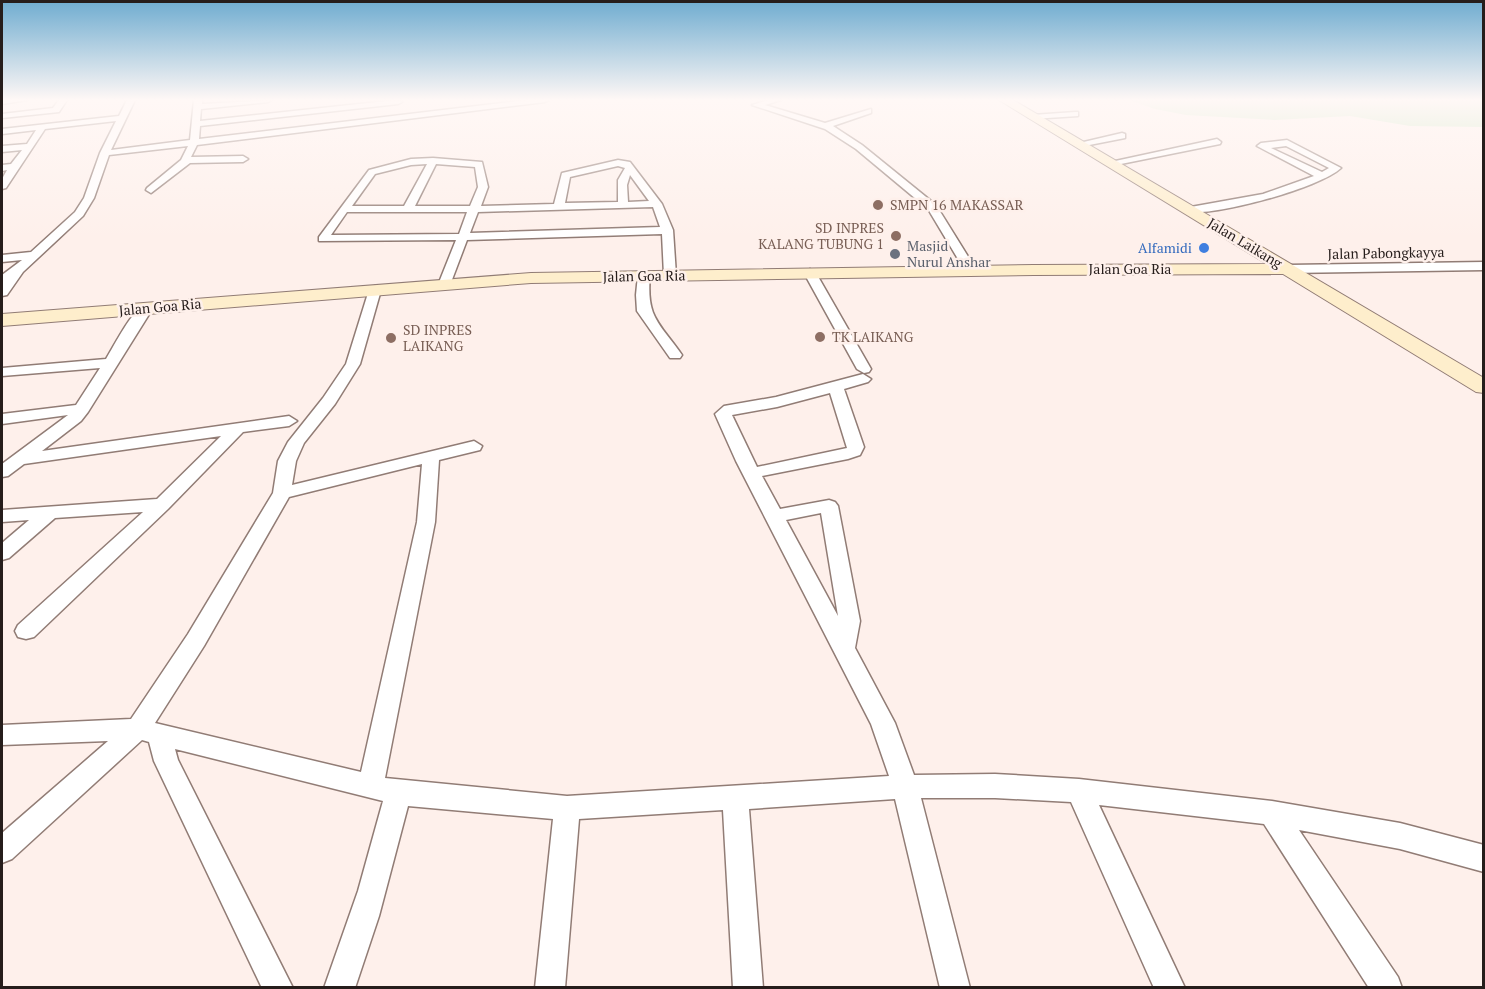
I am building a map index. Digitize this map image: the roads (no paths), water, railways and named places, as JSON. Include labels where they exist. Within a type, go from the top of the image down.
[{"type":"main road","name":"Jalan Laikang","points":[[1083,146],[1484,387]]},
{"type":"main road","name":"Jalan Goa Ria","points":[[2,320],[540,278],[970,271],[1289,269]]},
{"type":"street","points":[[2,149],[29,146]]},
{"type":"street","points":[[2,186],[30,146]]},
{"type":"street","points":[[2,280],[19,269],[80,214],[89,198],[108,146]]},
{"type":"street","points":[[105,153],[160,146]]},
{"type":"street","points":[[186,161],[192,146]]},
{"type":"street","points":[[858,146],[932,207],[970,271]]},
{"type":"street","points":[[1111,163],[1196,146]]},
{"type":"street","points":[[1261,146],[1320,176]]},
{"type":"street","points":[[1189,210],[1256,199],[1336,168],[1293,146]]},
{"type":"street","points":[[151,190],[186,161],[243,159]]},
{"type":"street","points":[[408,209],[433,161]]},
{"type":"street","points":[[444,285],[462,237],[483,187],[479,164],[433,161],[404,164],[372,172],[323,239],[462,237],[667,230]]},
{"type":"street","points":[[559,207],[565,175],[618,163],[627,164],[657,204],[667,230],[670,275]]},
{"type":"street","points":[[2,168],[14,166]]},
{"type":"street","points":[[623,204],[624,174],[630,169]]},
{"type":"street","points":[[344,209],[657,204]]},
{"type":"street","points":[[2,258],[34,255]]},
{"type":"street","name":"Jalan Pabongkayya","points":[[1289,269],[1484,266]]},
{"type":"street","points":[[2,292],[19,269]]},
{"type":"street","points":[[810,273],[864,374],[836,388],[726,411],[723,414],[883,723],[904,787],[955,987]]},
{"type":"street","points":[[644,275],[642,295],[644,311],[675,355]]},
{"type":"street","points":[[2,850],[149,732],[196,640],[282,493],[287,461],[296,442],[329,401],[352,364],[375,290]]},
{"type":"street","points":[[2,472],[61,429],[82,409],[146,308]]},
{"type":"street","points":[[2,372],[110,363]]},
{"type":"street","points":[[752,473],[854,451],[856,447],[836,388]]},
{"type":"street","points":[[2,419],[82,409]]},
{"type":"street","points":[[20,459],[289,421]]},
{"type":"street","points":[[26,631],[162,505],[238,428]]},
{"type":"street","points":[[282,493],[474,446]]},
{"type":"street","points":[[371,787],[426,522],[431,458]]},
{"type":"street","points":[[2,516],[162,505]]},
{"type":"street","points":[[775,516],[829,506],[849,621],[844,646]]},
{"type":"street","points":[[2,553],[50,514]]},
{"type":"street","points":[[149,732],[166,761],[278,987]]},
{"type":"street","points":[[2,735],[149,732],[398,793],[567,808],[904,787],[995,786],[1079,790],[1272,813],[1400,836],[1484,859]]},
{"type":"street","points":[[1079,790],[1170,987]]},
{"type":"street","points":[[339,987],[357,942],[378,874],[398,793]]},
{"type":"street","points":[[735,797],[748,987]]},
{"type":"street","points":[[550,987],[567,808]]},
{"type":"street","points":[[1272,813],[1387,987]]},
{"type":"place","name":"SMPN 16 MAKASSAR","points":[[878,205]]},
{"type":"place","name":"SD INPRES KALANG TUBUNG 1","points":[[896,236]]},
{"type":"place","name":"Alfamidi","points":[[1204,248]]},
{"type":"place","name":"Masjid Nurul Anshar","points":[[895,254]]},
{"type":"place","name":"TK LAIKANG","points":[[820,337]]},
{"type":"place","name":"SD INPRES LAIKANG","points":[[391,338]]}]
